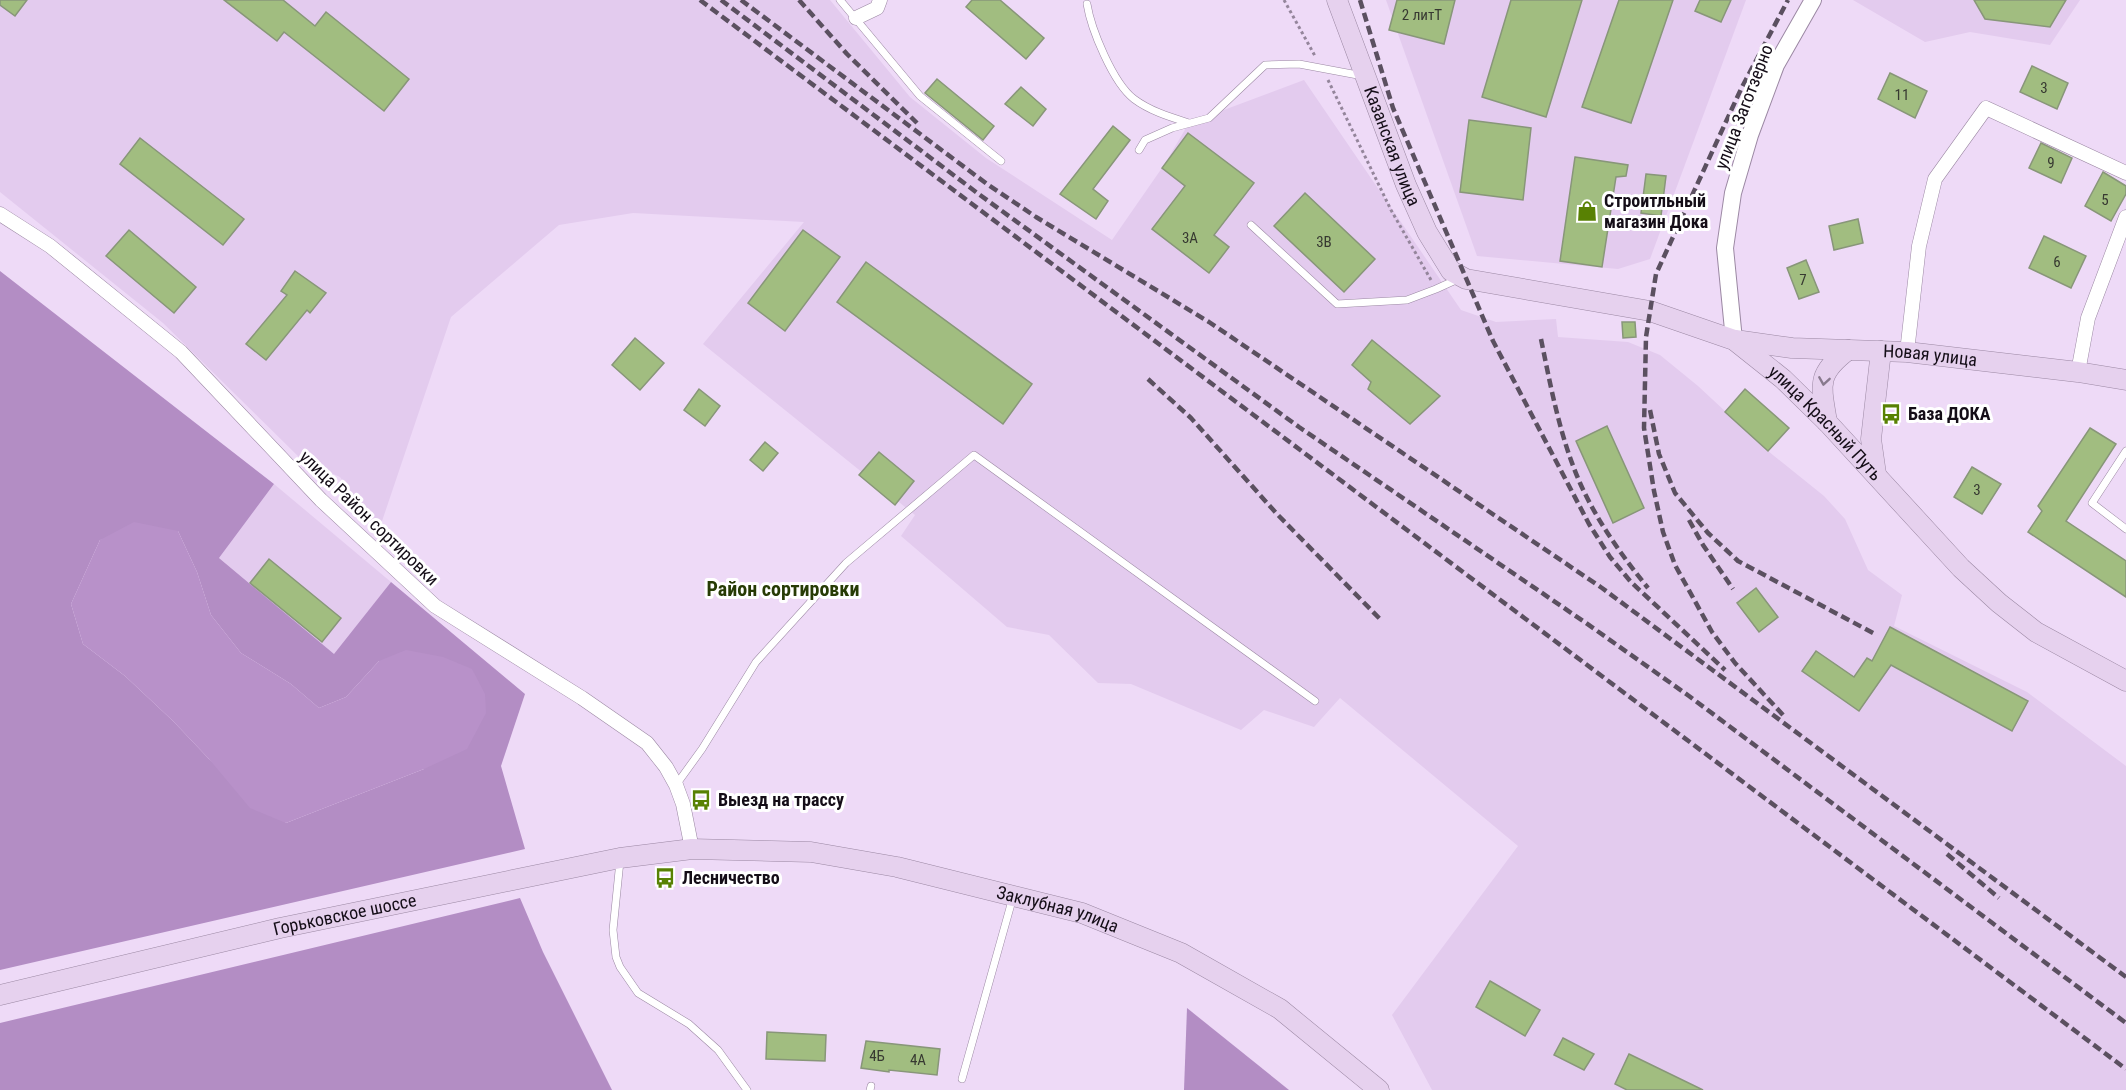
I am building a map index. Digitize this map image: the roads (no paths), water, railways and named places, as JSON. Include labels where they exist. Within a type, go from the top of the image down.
[{"type":"main road","name":"Казанская улица","points":[[1337,0],[1406,185],[1427,232],[1451,271],[1463,278]]},
{"type":"main road","name":"улица Красный Путь","points":[[1463,278],[1650,311],[1734,340],[1783,380],[1827,422],[1962,567],[1999,603],[2036,632],[2126,681]]},
{"type":"main road","name":"Новая улица","points":[[1734,340],[1792,348],[1907,352],[2078,372],[2126,380]]},
{"type":"main road","points":[[1827,422],[1823,376],[1831,363],[1848,350]]},
{"type":"main road","points":[[1876,474],[1871,439],[1881,351]]},
{"type":"main road","name":"Горьковское шоссе","points":[[0,994],[280,928],[620,858],[692,849]]},
{"type":"main road","name":"Заклубная улица","points":[[692,849],[811,852],[897,867],[1014,894],[1082,913],[1180,953],[1280,1010],[1379,1090]]},
{"type":"street","points":[[856,18],[877,8],[880,0]]},
{"type":"street","name":"улица Заготзерно","points":[[1734,340],[1725,248],[1732,193],[1776,64],[1813,0]]},
{"type":"street","points":[[1907,352],[1919,246],[1935,179],[1986,108],[2126,173]]},
{"type":"street","name":"улица Район сортировки","points":[[0,214],[50,246],[181,352],[321,500],[435,606],[582,698],[647,743],[666,767],[676,785],[683,804],[692,849]]},
{"type":"street","points":[[2078,372],[2088,318],[2126,217]]},
{"type":"lane","points":[[840,0],[920,96],[1001,161]]},
{"type":"lane","points":[[1087,4],[1089,19],[1108,64],[1132,98],[1156,112],[1189,123]]},
{"type":"lane","points":[[1139,150],[1144,140],[1172,128],[1209,118],[1265,65],[1299,64],[1366,76]]},
{"type":"lane","points":[[1251,225],[1337,304],[1407,300],[1463,278]]},
{"type":"lane","points":[[2126,451],[2092,503],[2126,529]]},
{"type":"lane","points":[[676,785],[702,749],[756,662],[846,563],[974,455],[1315,701]]},
{"type":"lane","points":[[620,858],[613,930],[616,957],[620,967],[638,993],[689,1024],[717,1050],[747,1090]]},
{"type":"lane","points":[[962,1079],[1014,894]]},
{"type":"railway","points":[[700,0],[2126,1069]]},
{"type":"railway","points":[[721,0],[980,195],[1299,427],[1689,696],[2126,1023]]},
{"type":"railway","points":[[741,0],[987,184],[1036,217],[1209,322],[1602,588],[2126,977]]},
{"type":"railway","points":[[799,0],[847,54],[917,123]]},
{"type":"railway","points":[[1360,0],[1393,108],[1493,341],[1589,524],[1610,557],[1631,582],[1725,670]]},
{"type":"railway","points":[[1783,715],[1735,663],[1712,632],[1675,565],[1663,532],[1644,428],[1646,337],[1656,274],[1741,89],[1788,0]]},
{"type":"railway","points":[[1541,339],[1552,394],[1580,483],[1611,538],[1648,588]]},
{"type":"railway","points":[[1148,379],[1191,418],[1277,514],[1380,619]]},
{"type":"railway","points":[[1650,410],[1659,454],[1675,493],[1708,533],[1738,561],[1875,634]]},
{"type":"railway","points":[[1689,520],[1733,589]]},
{"type":"railway","points":[[1947,854],[1999,898]]},
{"type":"place","name":"Строитльный магазин Дока","points":[[1587,211]]},
{"type":"place","name":"База ДОКА","points":[[1891,414]]},
{"type":"place","name":"Выезд на трассу","points":[[701,800]]},
{"type":"place","name":"Лесничество","points":[[665,878]]},
{"type":"district","name":"Район сортировки","points":[[783,589]]}]
